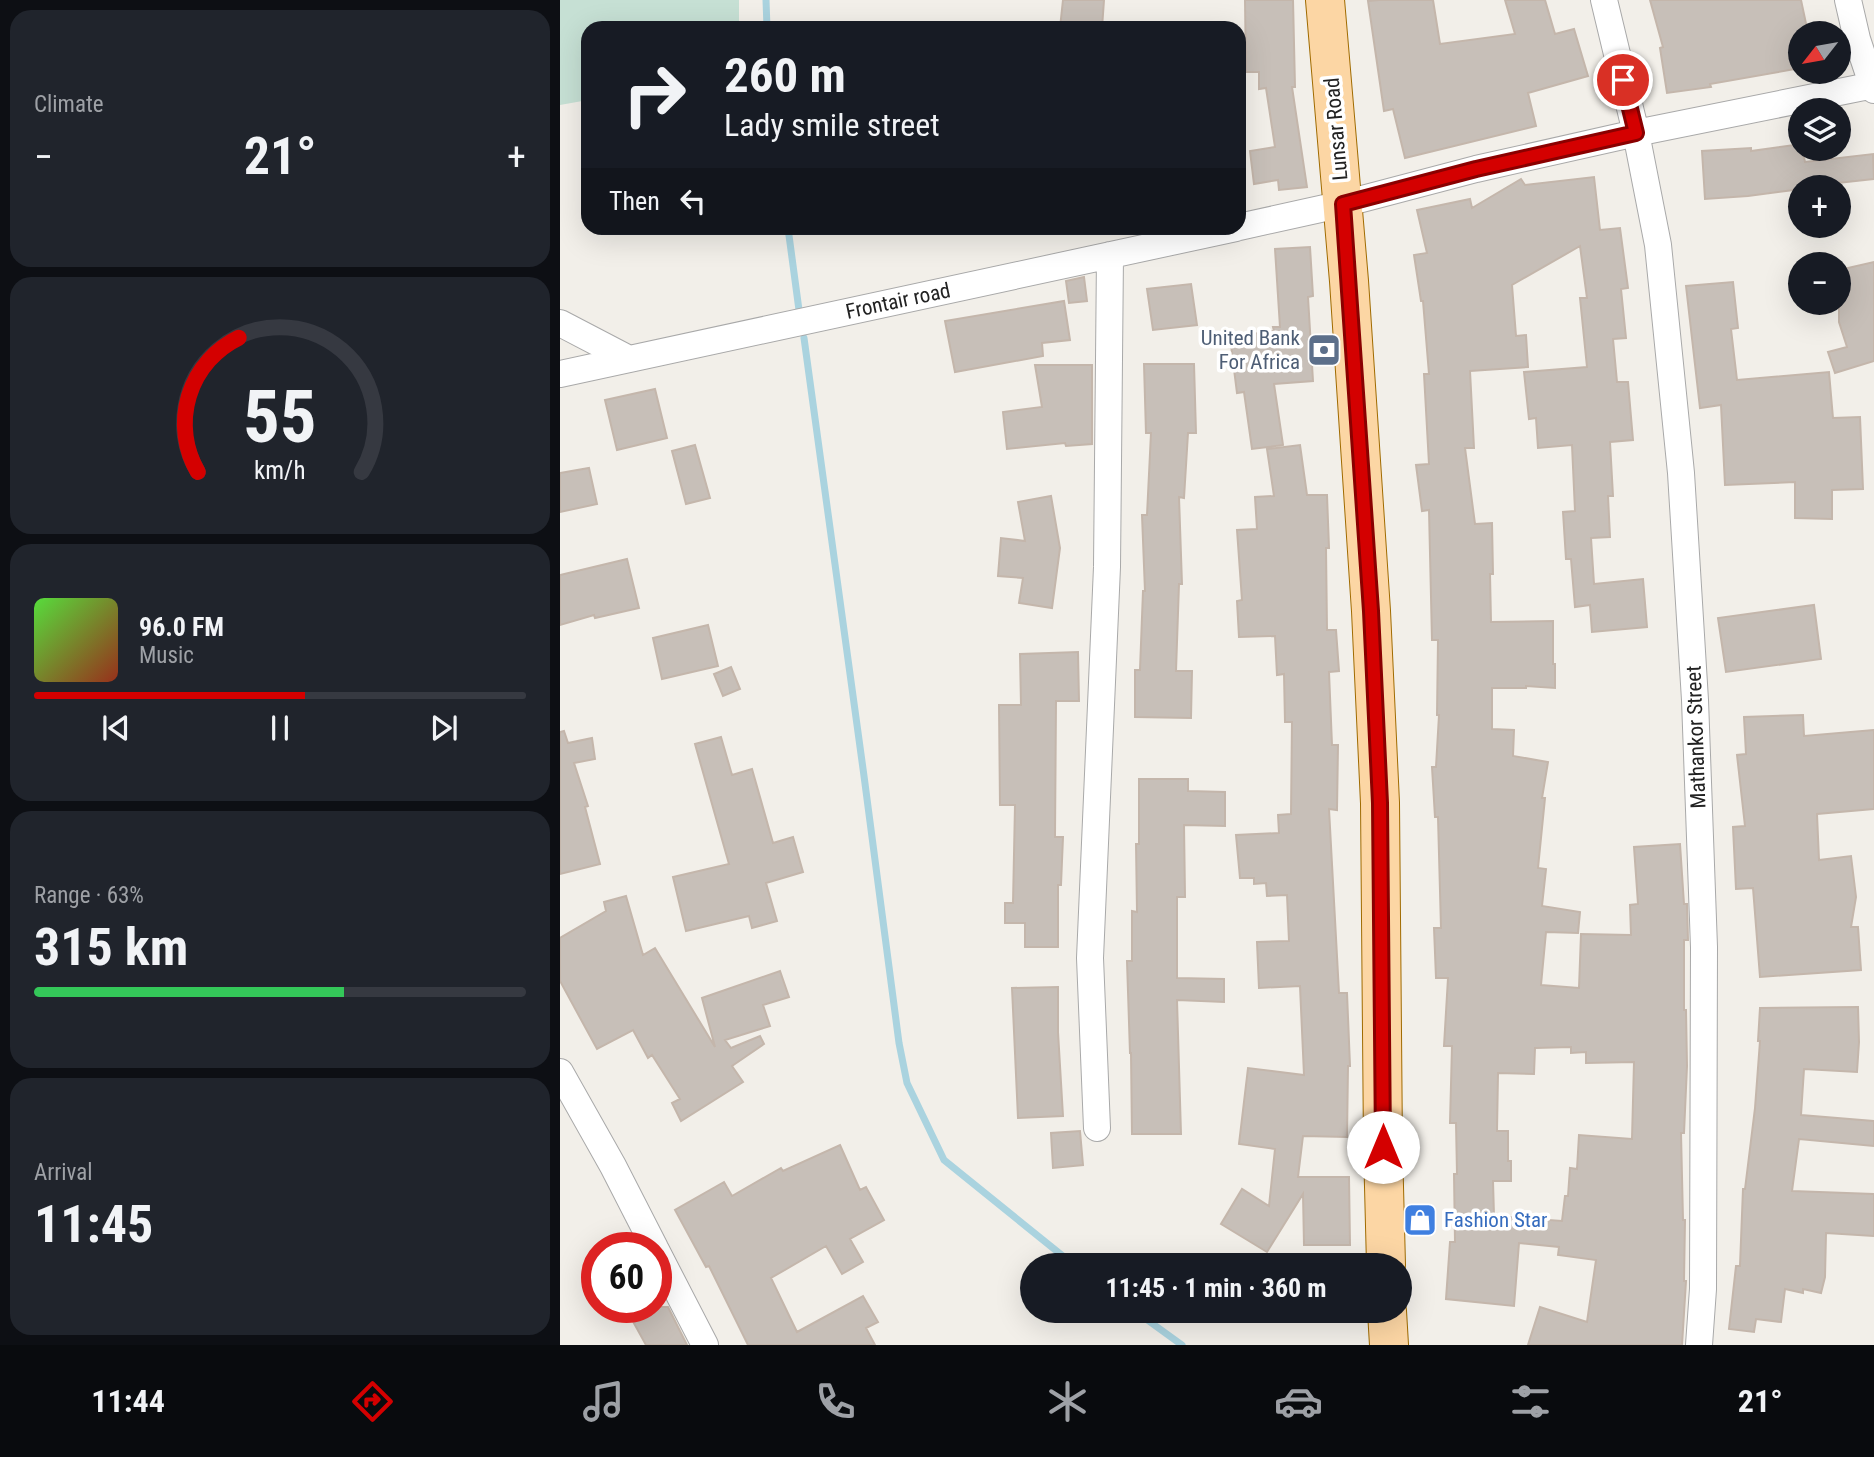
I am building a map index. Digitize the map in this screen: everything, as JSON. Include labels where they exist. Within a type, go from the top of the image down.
[{"type":"main road","name":"Lunsar Road","points":[[1325,0],[1343,204],[1371,611],[1380,803],[1382,1133],[1386,1253]]},
{"type":"main road","points":[[1388,1323],[1389,1345]]},
{"type":"street","points":[[1604,0],[1636,133]]},
{"type":"street","points":[[1848,0],[1857,39],[1874,87]]},
{"type":"street","name":"Frontair road","points":[[1246,225],[1636,133],[1874,87]]},
{"type":"street","name":"Mathankor Street","points":[[1636,133],[1659,259],[1681,473],[1695,701],[1704,947],[1703,1275],[1699,1345]]},
{"type":"street","name":"Frontair road","points":[[560,374],[1201,235]]},
{"type":"street","points":[[1097,1128],[1090,958],[1107,567],[1110,255]]},
{"type":"street","points":[[560,323],[629,359]]},
{"type":"street","points":[[560,1072],[647,1232]]},
{"type":"street","points":[[672,1280],[705,1345]]},
{"type":"green space","points":[[560,0],[739,0],[739,21],[581,21],[581,101],[560,105]]},
{"type":"building","points":[[1063,0],[1104,0],[1102,21],[1061,21]]},
{"type":"building","points":[[1245,0],[1293,0],[1295,87],[1292,87],[1307,187],[1279,190],[1278,180],[1254,184],[1250,151],[1275,147],[1266,88],[1259,89],[1259,72],[1246,72]]},
{"type":"building","points":[[1433,0],[1440,44],[1515,34],[1505,0],[1545,0],[1555,34],[1574,29],[1588,76],[1528,93],[1536,126],[1405,158],[1393,109],[1384,111],[1368,1]]},
{"type":"building","points":[[1650,0],[1801,0],[1805,21],[1788,21],[1788,70],[1710,84],[1711,87],[1667,93],[1660,48],[1663,47]]},
{"type":"building","points":[[1788,146],[1788,161],[1805,162],[1851,161],[1851,157],[1873,154],[1874,179],[1851,182],[1851,175],[1788,175],[1788,191],[1705,199],[1702,151],[1751,148],[1751,151]]},
{"type":"building","points":[[1594,177],[1600,230],[1620,228],[1628,288],[1621,289],[1626,338],[1613,339],[1617,382],[1628,382],[1633,440],[1610,442],[1613,496],[1608,496],[1610,537],[1591,538],[1594,584],[1643,579],[1647,627],[1592,632],[1590,605],[1575,607],[1571,559],[1566,559],[1563,512],[1575,511],[1572,445],[1538,448],[1536,418],[1529,419],[1524,372],[1587,367],[1580,298],[1587,298],[1580,246],[1512,285],[1516,336],[1526,335],[1528,367],[1470,371],[1474,448],[1465,448],[1475,524],[1492,523],[1491,622],[1553,621],[1555,688],[1492,688],[1492,729],[1514,730],[1513,756],[1548,762],[1542,798],[1545,798],[1538,868],[1546,869],[1542,906],[1580,912],[1578,933],[1546,932],[1541,985],[1579,988],[1581,934],[1631,935],[1630,905],[1638,904],[1634,847],[1680,844],[1688,940],[1684,940],[1687,1066],[1684,1133],[1681,1133],[1686,1281],[1682,1345],[1528,1345],[1540,1307],[1587,1322],[1596,1260],[1558,1255],[1559,1247],[1519,1243],[1514,1306],[1446,1299],[1450,1242],[1455,1242],[1456,1123],[1450,1123],[1452,1046],[1444,1046],[1448,978],[1436,978],[1434,928],[1441,928],[1438,817],[1435,817],[1432,767],[1436,767],[1439,715],[1438,640],[1432,640],[1429,510],[1422,511],[1416,465],[1429,464],[1424,374],[1429,374],[1423,301],[1414,255],[1427,253],[1417,210],[1470,199],[1472,208],[1521,179],[1525,185]],"holes":[[[1571,1047],[1571,1053],[1586,1052],[1586,1063],[1634,1062],[1632,1139],[1579,1135],[1577,1169],[1570,1168],[1568,1196],[1565,1196],[1562,1221],[1494,1216],[1493,1181],[1511,1181],[1508,1131],[1497,1131],[1498,1073],[1534,1074],[1535,1048]]]},
{"type":"building","points":[[1310,247],[1313,296],[1308,297],[1313,381],[1274,384],[1283,445],[1252,449],[1244,392],[1237,393],[1230,337],[1274,331],[1273,327],[1280,327],[1275,249]]},
{"type":"building","points":[[1874,262],[1874,361],[1835,373],[1828,352],[1847,347],[1839,315],[1851,315],[1851,267]]},
{"type":"building","points":[[1084,277],[1087,301],[1069,303],[1066,281]]},
{"type":"building","points":[[1733,282],[1738,328],[1731,329],[1737,380],[1829,372],[1833,418],[1860,417],[1863,489],[1832,490],[1832,519],[1795,518],[1795,482],[1725,485],[1721,405],[1700,408],[1686,286]]},
{"type":"building","points":[[1191,284],[1197,325],[1153,330],[1147,289]]},
{"type":"building","points":[[1064,301],[1070,340],[1042,343],[1043,356],[955,372],[945,321]]},
{"type":"building","points":[[1144,364],[1194,364],[1196,433],[1188,433],[1184,498],[1179,497],[1182,584],[1179,584],[1176,671],[1192,671],[1191,718],[1135,717],[1135,670],[1140,670],[1145,591],[1142,515],[1147,515],[1151,433],[1146,433]]},
{"type":"building","points":[[1035,365],[1092,365],[1092,444],[1066,446],[1065,443],[1007,449],[1003,412],[1042,407]]},
{"type":"building","points":[[655,389],[667,438],[617,450],[605,400]]},
{"type":"building","points":[[695,445],[710,498],[686,504],[672,451]]},
{"type":"building","points":[[1300,445],[1307,495],[1327,495],[1327,630],[1336,630],[1339,671],[1329,672],[1332,745],[1338,745],[1337,810],[1329,809],[1339,993],[1347,993],[1350,1066],[1347,1137],[1303,1136],[1298,1177],[1349,1177],[1350,1245],[1304,1245],[1303,1194],[1267,1252],[1221,1224],[1242,1189],[1269,1206],[1275,1149],[1239,1144],[1248,1068],[1304,1075],[1300,986],[1259,988],[1257,942],[1289,941],[1287,895],[1267,896],[1266,883],[1254,884],[1254,878],[1240,878],[1236,835],[1279,833],[1278,815],[1291,814],[1292,722],[1285,722],[1284,674],[1277,675],[1275,636],[1239,637],[1237,601],[1242,600],[1237,530],[1257,529],[1255,497],[1274,496],[1267,449]]},
{"type":"building","points":[[589,468],[597,504],[560,512],[560,473]]},
{"type":"building","points":[[1051,496],[1060,548],[1052,608],[1019,603],[1023,578],[998,576],[1001,538],[1025,541],[1018,502]]},
{"type":"building","points":[[627,559],[639,608],[595,618],[594,615],[560,625],[560,575]]},
{"type":"building","points":[[1814,605],[1821,659],[1726,672],[1718,618]]},
{"type":"building","points":[[708,625],[718,666],[662,679],[653,638]]},
{"type":"building","points":[[1078,652],[1079,701],[1056,701],[1055,837],[1063,837],[1061,885],[1058,885],[1058,947],[1025,947],[1025,923],[1005,923],[1005,903],[1013,903],[1015,805],[1000,805],[999,705],[1021,705],[1020,654]]},
{"type":"building","points":[[731,667],[740,689],[723,696],[714,674]]},
{"type":"building","points":[[1803,715],[1804,736],[1874,730],[1874,809],[1817,814],[1819,860],[1851,856],[1856,897],[1851,927],[1858,927],[1861,970],[1760,977],[1753,888],[1736,889],[1733,827],[1745,826],[1737,755],[1746,754],[1744,717]]},
{"type":"building","points":[[564,731],[568,743],[592,738],[595,759],[574,763],[588,806],[585,807],[600,864],[560,874],[560,732]]},
{"type":"building","points":[[721,737],[732,775],[752,769],[773,843],[793,837],[803,872],[766,883],[777,921],[752,928],[749,916],[686,931],[673,877],[729,864],[695,744]]},
{"type":"building","points":[[1139,779],[1188,779],[1188,791],[1225,792],[1225,826],[1184,825],[1185,897],[1177,897],[1177,978],[1224,979],[1224,1002],[1177,1000],[1181,1134],[1132,1134],[1127,961],[1132,961],[1132,911],[1137,912]]},
{"type":"building","points":[[626,896],[643,955],[655,948],[715,1047],[702,998],[780,971],[789,997],[763,1005],[770,1026],[725,1040],[731,1048],[760,1036],[764,1044],[732,1066],[743,1082],[681,1121],[672,1103],[680,1099],[652,1055],[648,1058],[633,1030],[597,1049],[560,981],[560,938],[606,911],[604,902]]},
{"type":"building","points":[[1058,987],[1063,1116],[1018,1118],[1012,988]]},
{"type":"building","points":[[1858,1007],[1857,1072],[1804,1069],[1801,1115],[1874,1121],[1874,1146],[1799,1139],[1792,1191],[1874,1194],[1874,1236],[1826,1233],[1825,1277],[1821,1293],[1785,1289],[1781,1322],[1756,1319],[1754,1332],[1729,1329],[1736,1266],[1740,1266],[1743,1189],[1755,1108],[1760,1008]]},
{"type":"building","points":[[1080,1131],[1083,1165],[1053,1168],[1051,1133]]},
{"type":"building","points":[[840,1145],[860,1190],[866,1187],[884,1220],[850,1239],[863,1262],[842,1274],[826,1246],[771,1278],[797,1332],[863,1296],[878,1322],[866,1328],[875,1345],[748,1345],[709,1266],[706,1267],[675,1210],[724,1182],[732,1196],[781,1168],[783,1171]]},
{"type":"building","points":[[672,1315],[687,1345],[646,1345],[634,1323],[672,1323]]},
{"type":"waterway","points":[[766,0],[767,21]]},
{"type":"waterway","points":[[789,235],[799,310]]},
{"type":"waterway","points":[[804,338],[899,1043],[907,1083],[944,1160],[1059,1253]]},
{"type":"waterway","points":[[1152,1323],[1182,1345]]},
{"type":"place","name":"United Bank For Africa","points":[[1324,350]]},
{"type":"place","name":"Fashion Star","points":[[1420,1220]]},
{"type":"route","points":[[1383,1147],[1380,803],[1371,611],[1343,204],[1476,169],[1636,133],[1623,80]]}]
